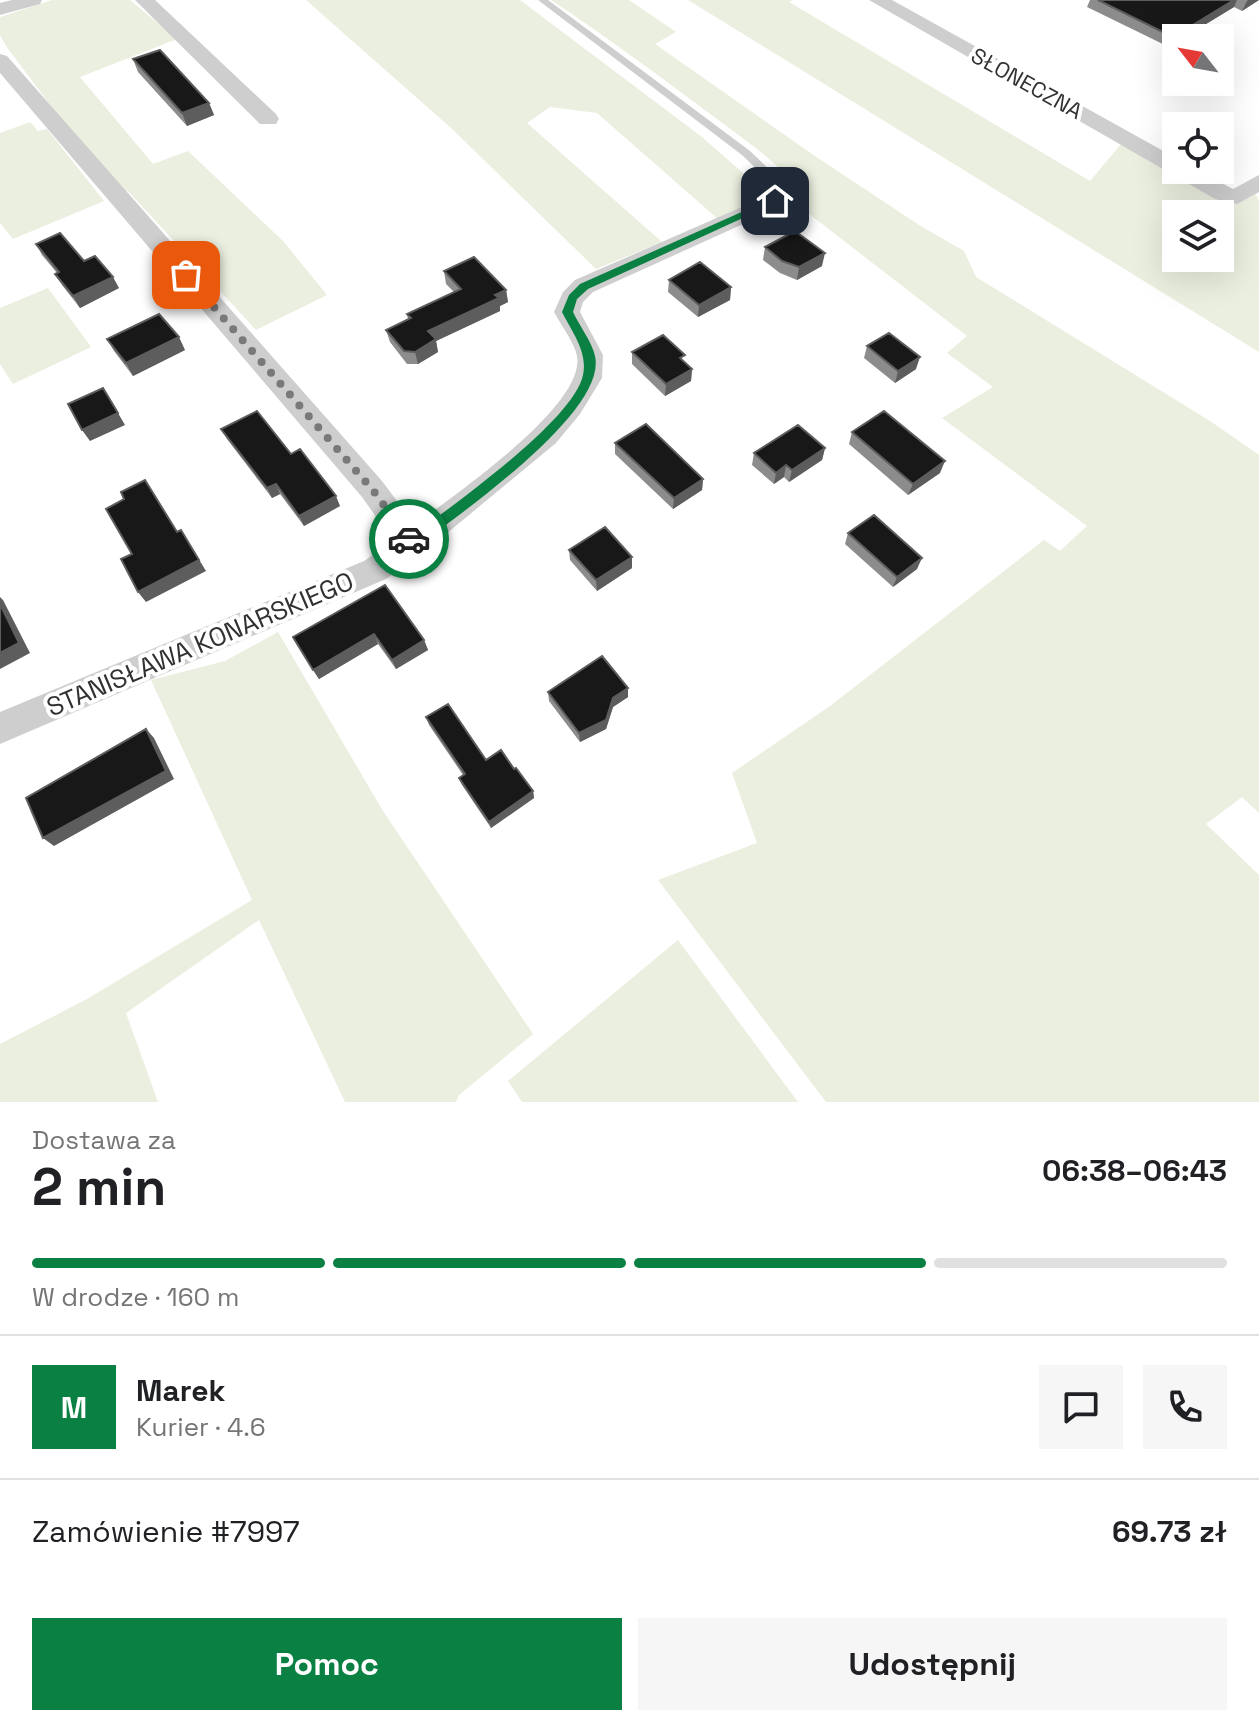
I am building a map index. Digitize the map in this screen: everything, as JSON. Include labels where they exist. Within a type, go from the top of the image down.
[{"type":"street","points":[[0,9],[33,0]]},
{"type":"street","points":[[144,0],[234,83],[268,119]]},
{"type":"street","name":"SŁONECZNA","points":[[878,0],[1162,160]]},
{"type":"street","points":[[0,60],[372,489],[412,544]]},
{"type":"street","name":"SŁONECZNA","points":[[1205,184],[1223,194],[1237,197],[1259,182]]},
{"type":"street","name":"STANISŁAWA KONARSKIEGO","points":[[0,728],[375,570],[546,436],[570,407],[589,378],[590,355],[567,312],[572,298],[584,286],[775,201]]},
{"type":"lane","points":[[542,0],[746,153],[789,194],[775,201]]},
{"type":"green space","points":[[52,0],[130,0],[177,39],[80,77],[153,164],[188,151],[283,241],[327,295],[256,330],[128,191],[123,193],[63,122],[0,35],[0,17]]},
{"type":"green space","points":[[306,0],[520,0],[702,137],[759,187],[758,200],[718,219],[597,113],[550,107],[527,123],[662,242],[596,269],[451,128]]},
{"type":"green space","points":[[551,0],[629,0],[676,32],[655,44],[812,154],[964,251],[976,277],[1210,421],[1259,455],[1259,813],[1242,797],[1206,824],[1259,875],[1259,1102],[826,1102],[658,880],[757,843],[732,773],[830,706],[1044,540],[1060,551],[1087,526],[942,418],[993,387],[947,353],[967,336],[804,210],[806,203],[798,190],[766,156]]},
{"type":"green space","points":[[688,0],[793,0],[789,2],[1090,181],[1122,143],[1162,165],[1162,184],[1196,184],[1224,200],[1162,200],[1162,272],[1234,272],[1234,200],[1255,193],[1259,201],[1259,352]]},
{"type":"green space","points":[[30,122],[38,131],[47,129],[104,201],[13,239],[0,223],[0,133]]},
{"type":"green space","points":[[48,288],[91,347],[13,384],[0,364],[0,308]]},
{"type":"green space","points":[[278,632],[383,811],[533,1034],[459,1095],[456,1102],[345,1102],[259,920],[126,1013],[158,1102],[0,1102],[0,1044],[87,999],[252,900],[151,680],[225,661]]},
{"type":"green space","points":[[678,940],[798,1102],[522,1102],[508,1081]]},
{"type":"building","points":[[1098,0],[1234,0],[1194,24],[1162,24],[1162,32]]},
{"type":"building","points":[[160,50],[209,103],[182,113],[133,59]]},
{"type":"building","points":[[795,231],[825,253],[799,267],[782,261],[765,247]]},
{"type":"building","points":[[60,233],[84,261],[95,256],[113,277],[73,296],[55,274],[59,272],[36,244]]},
{"type":"building","points":[[474,257],[506,290],[495,295],[499,298],[428,331],[436,339],[415,352],[404,351],[386,330],[411,318],[407,314],[461,289],[444,271]]},
{"type":"building","points":[[700,262],[731,287],[699,305],[669,280]]},
{"type":"building","points":[[159,314],[179,337],[126,363],[107,339]]},
{"type":"building","points":[[889,333],[920,357],[898,371],[867,346]]},
{"type":"building","points":[[663,335],[685,355],[680,358],[692,369],[666,384],[632,352]]},
{"type":"building","points":[[103,388],[118,413],[82,430],[68,404]]},
{"type":"building","points":[[257,411],[291,454],[300,449],[336,496],[299,516],[276,484],[267,488],[221,429]]},
{"type":"building","points":[[884,411],[945,461],[913,484],[852,432]]},
{"type":"building","points":[[646,424],[703,479],[674,498],[615,443]]},
{"type":"building","points":[[798,425],[825,448],[792,470],[786,465],[776,473],[754,453]]},
{"type":"building","points":[[145,480],[177,532],[181,530],[199,560],[138,592],[121,559],[132,554],[106,509],[124,499],[121,492]]},
{"type":"building","points":[[874,515],[922,558],[897,577],[848,533]]},
{"type":"building","points":[[605,527],[632,557],[596,580],[569,550]]},
{"type":"building","points":[[385,585],[424,640],[392,660],[374,634],[313,670],[293,637]]},
{"type":"building","points":[[0,604],[19,643],[0,653]]},
{"type":"building","points":[[602,656],[628,688],[613,698],[606,720],[579,733],[548,692]]},
{"type":"building","points":[[448,704],[486,760],[501,750],[533,791],[489,822],[459,778],[465,774],[426,717]]},
{"type":"building","points":[[146,729],[166,771],[43,838],[26,798]]},
{"type":"way so far","points":[[186,275],[372,489],[409,539]]},
{"type":"route","points":[[409,539],[412,544],[493,481],[546,436],[570,407],[589,378],[590,355],[567,312],[572,298],[584,286],[775,201]]}]
